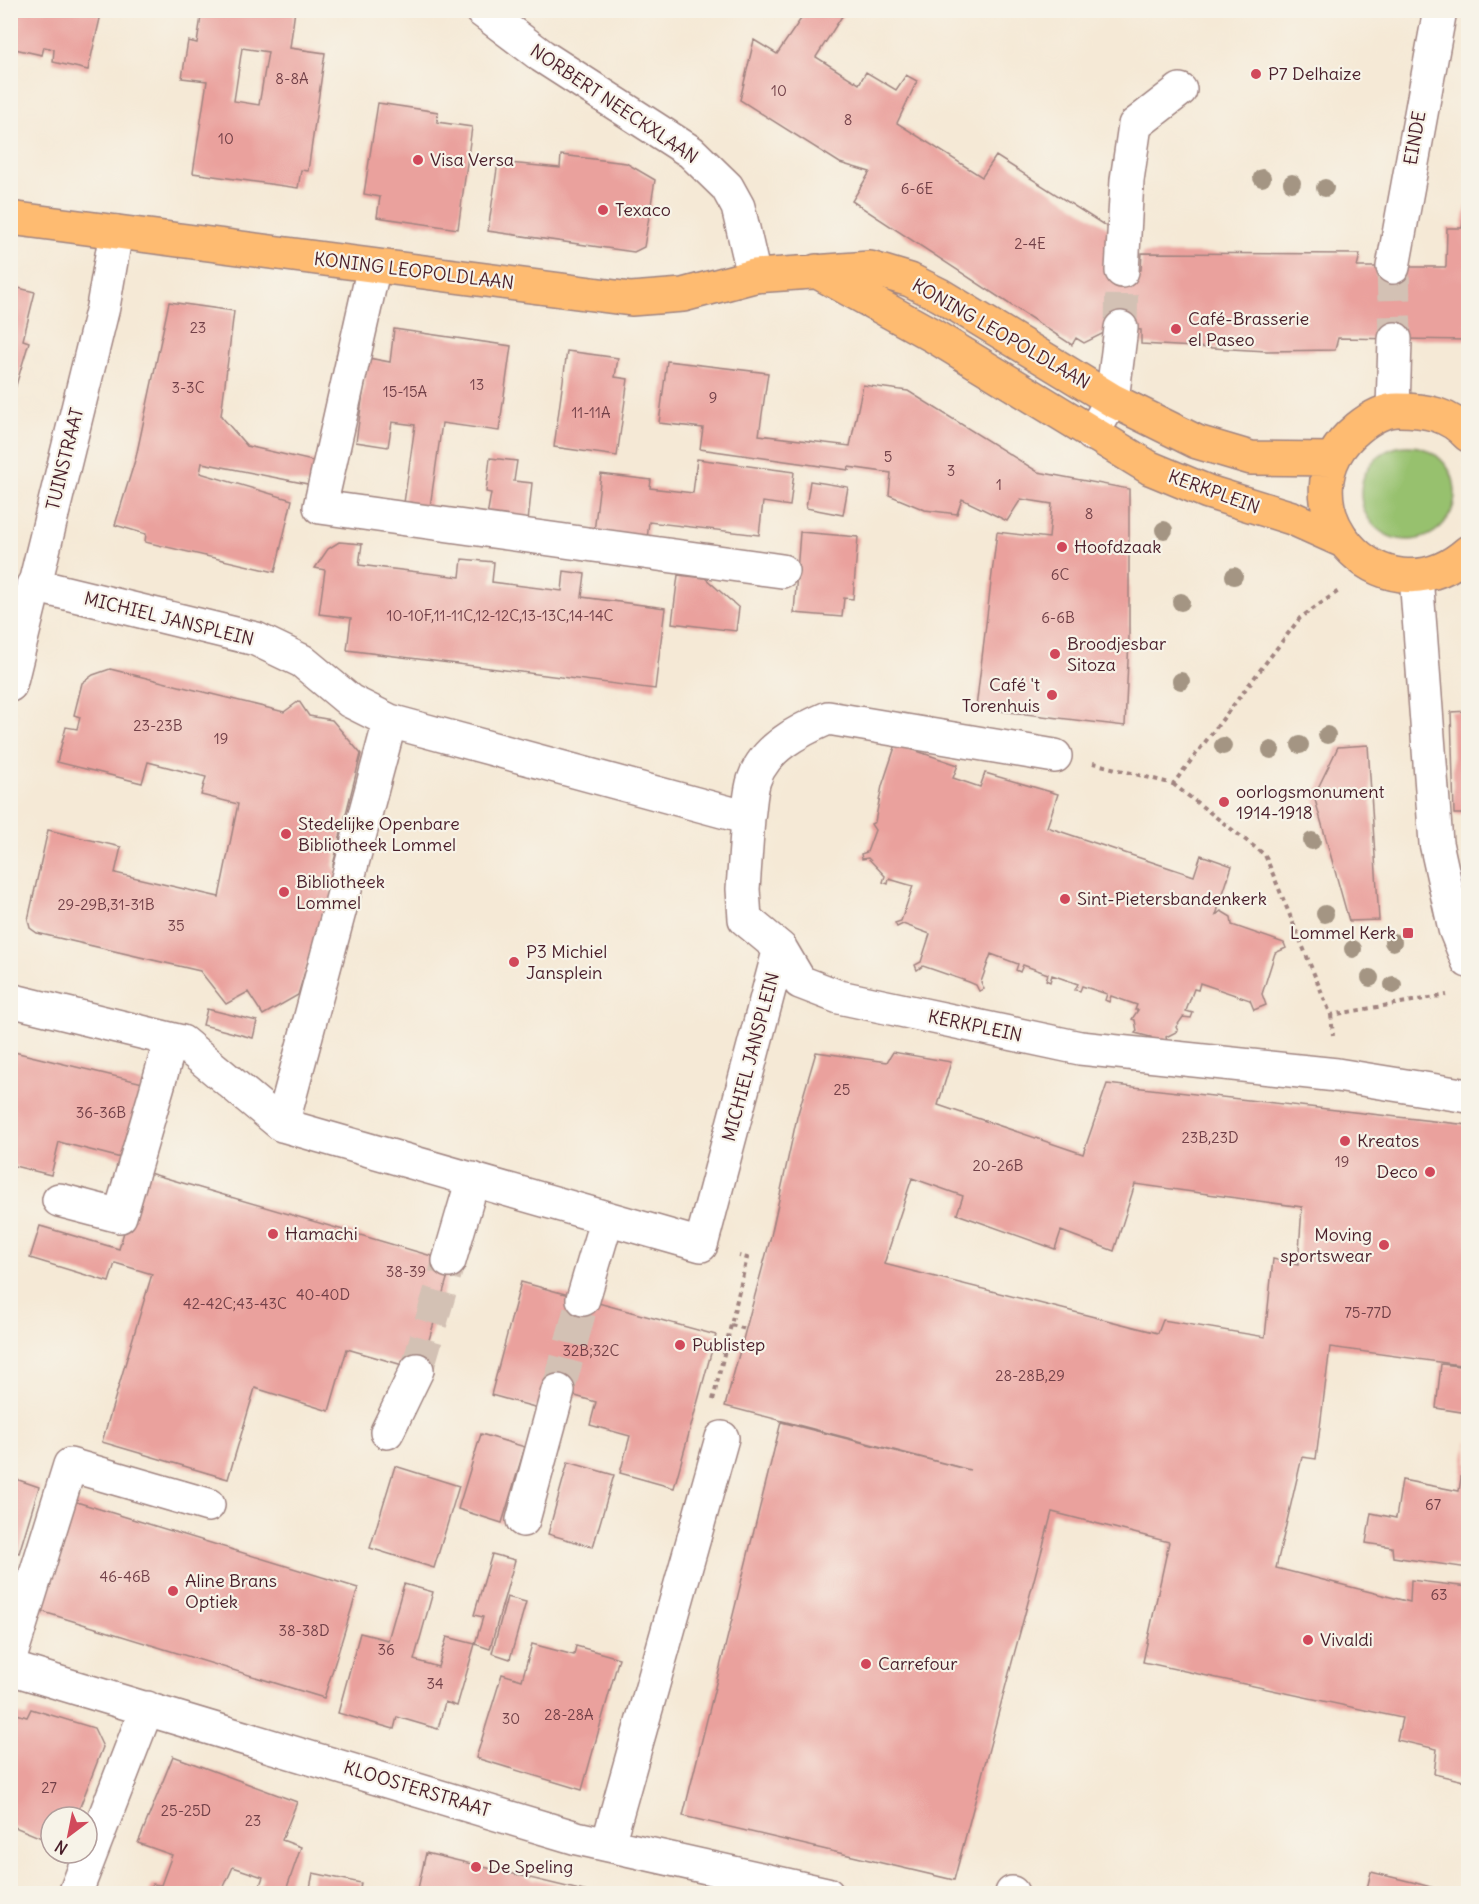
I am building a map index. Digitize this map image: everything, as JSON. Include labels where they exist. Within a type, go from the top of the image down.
[{"type":"main road","name":"KONING LEOPOLDLAAN","points":[[10,218],[631,298],[683,295],[754,276],[870,268],[910,280],[940,295],[1112,400]]},
{"type":"main road","name":"KONING LEOPOLDLAAN","points":[[816,271],[932,335],[1092,434]]},
{"type":"main road","points":[[1112,400],[1197,442],[1251,458],[1333,459]]},
{"type":"main road","points":[[1351,550],[1329,514],[1326,487],[1333,459],[1347,437],[1368,420],[1393,410],[1426,410],[1456,422],[1468,435]]},
{"type":"main road","name":"KERKPLEIN","points":[[1092,434],[1150,468],[1208,492],[1292,518],[1351,550],[1385,572],[1416,576],[1437,572],[1465,562]]},
{"type":"street","name":"NORBERT NEECKXLAAN","points":[[481,10],[542,56],[691,152],[727,187],[738,207],[754,276]]},
{"type":"street","name":"EINDE","points":[[1393,267],[1440,10]]},
{"type":"street","points":[[1122,271],[1127,180],[1135,125],[1180,90]]},
{"type":"street","name":"TUINSTRAAT","points":[[10,684],[104,307],[116,232]]},
{"type":"street","points":[[374,266],[320,507],[782,571]]},
{"type":"street","points":[[1092,434],[1112,400],[1121,328]]},
{"type":"street","points":[[1393,410],[1395,339]]},
{"type":"street","points":[[1416,576],[1436,843],[1455,929],[1468,961]]},
{"type":"street","name":"MICHIEL JANSPLEIN","points":[[33,585],[256,639],[302,661],[350,701],[390,721],[748,818],[744,889],[745,919],[780,948],[700,1245]]},
{"type":"street","points":[[748,818],[754,779],[766,759],[793,734],[828,718],[1055,756]]},
{"type":"street","points":[[282,1125],[390,721]]},
{"type":"street","name":"KERKPLEIN","points":[[780,948],[800,982],[839,997],[1080,1048],[1337,1075],[1468,1096]]},
{"type":"street","points":[[10,1000],[182,1042],[282,1125],[700,1245]]},
{"type":"street","points":[[59,1200],[120,1216],[171,1040]]},
{"type":"street","points":[[449,1261],[473,1179]]},
{"type":"street","points":[[583,1299],[607,1218]]},
{"type":"street","points":[[387,1432],[417,1370]]},
{"type":"street","points":[[523,1520],[558,1391]]},
{"type":"street","points":[[608,1844],[722,1438]]},
{"type":"street","points":[[10,1658],[70,1465],[208,1505]]},
{"type":"street","name":"KLOOSTERSTRAAT","points":[[10,1668],[608,1844],[827,1893]]},
{"type":"street","points":[[75,1893],[147,1708]]},
{"type":"path","points":[[1173,784],[1300,618],[1346,586],[1351,550]]},
{"type":"path","points":[[1055,756],[1173,784],[1265,855],[1331,1015],[1454,993]]},
{"type":"path","points":[[700,1245],[747,1258],[710,1413],[722,1438]]},
{"type":"path","points":[[731,1325],[746,1329]]},
{"type":"green space","points":[[1408,446],[1426,450],[1441,460],[1451,475],[1455,493],[1451,511],[1441,526],[1426,536],[1408,540],[1390,536],[1375,526],[1365,511],[1361,493],[1365,475],[1375,460],[1390,450]]},
{"type":"building","points":[[10,10],[102,10],[88,70],[53,62],[54,49],[44,47],[42,55],[10,48]]},
{"type":"building","points":[[202,10],[295,10],[290,48],[325,53],[308,171],[301,170],[298,188],[193,173],[207,81],[182,78],[188,41],[197,43]],"holes":[[[242,48],[268,52],[259,105],[234,101]]]},
{"type":"building","points":[[807,10],[846,10],[816,57],[859,84],[866,72],[896,90],[906,75],[917,81],[897,123],[982,177],[996,156],[1112,230],[1122,271],[1141,270],[1142,253],[1360,254],[1357,267],[1446,267],[1447,228],[1462,228],[1468,199],[1468,340],[1338,338],[1335,350],[1267,351],[1141,344],[1141,330],[1121,328],[1112,329],[1084,343],[1076,338],[1072,345],[852,201],[870,172],[840,163],[740,100],[754,40],[777,54]]},
{"type":"building","name":"Visa Versa","points":[[378,103],[438,112],[437,122],[472,127],[458,229],[377,217],[380,197],[364,194]]},
{"type":"building","name":"Texaco","points":[[561,155],[626,163],[655,180],[644,247],[634,252],[488,231],[498,162],[560,168]]},
{"type":"building","points":[[10,286],[35,292],[23,340],[29,342],[11,402]]},
{"type":"building","points":[[169,302],[234,311],[221,416],[247,446],[317,462],[313,485],[202,463],[200,473],[292,500],[275,572],[145,542],[146,534],[115,525],[136,457]]},
{"type":"building","points":[[394,329],[511,346],[499,431],[442,423],[430,507],[404,503],[415,425],[392,422],[388,447],[356,442],[368,358],[390,362]]},
{"type":"building","points":[[567,351],[618,358],[615,377],[628,379],[617,456],[554,447]]},
{"type":"building","points":[[667,361],[768,373],[759,435],[850,446],[863,385],[908,391],[1038,472],[1129,489],[1129,639],[1125,726],[976,708],[997,532],[1049,538],[1052,504],[1021,499],[1007,521],[962,499],[957,514],[925,510],[889,495],[891,473],[848,467],[849,470],[700,449],[703,428],[659,423]]},
{"type":"building","points":[[490,458],[517,461],[514,481],[532,483],[528,522],[487,516],[491,493],[486,492]]},
{"type":"building","points":[[697,459],[794,472],[790,506],[763,502],[759,535],[649,522],[647,539],[594,532],[601,474],[651,480],[650,488],[693,493]]},
{"type":"building","points":[[810,481],[848,487],[843,515],[806,508]]},
{"type":"building","points":[[800,532],[858,537],[853,599],[844,598],[842,617],[794,613]]},
{"type":"building","points":[[339,542],[362,544],[359,565],[460,577],[462,559],[494,562],[492,582],[562,591],[564,571],[585,574],[582,597],[665,608],[655,689],[347,650],[351,618],[319,614],[325,570],[315,568],[328,549]]},
{"type":"building","points":[[678,575],[705,578],[739,608],[736,631],[672,623]]},
{"type":"building","points":[[110,669],[284,712],[299,701],[309,716],[332,720],[361,754],[333,865],[341,879],[328,888],[339,903],[323,912],[298,995],[263,1015],[248,992],[226,1004],[200,971],[37,933],[30,928],[28,920],[48,830],[121,847],[115,873],[219,897],[238,804],[201,795],[206,777],[148,762],[142,783],[57,762],[66,727],[77,729],[80,717],[74,715],[82,683],[93,675]]},
{"type":"building","points":[[1468,711],[1468,814],[1454,814],[1451,712]]},
{"type":"building","name":"Sint-Pietersbandenkerk","points":[[896,744],[958,765],[953,778],[980,787],[985,773],[1058,794],[1047,827],[1194,876],[1201,855],[1232,866],[1216,915],[1221,911],[1231,917],[1232,925],[1284,943],[1286,948],[1275,953],[1262,994],[1266,1005],[1254,1010],[1250,1000],[1200,983],[1198,990],[1194,989],[1186,1011],[1193,1013],[1191,1018],[1183,1017],[1176,1027],[1178,1031],[1166,1037],[1167,1041],[1151,1041],[1151,1037],[1135,1033],[1137,1031],[1135,1020],[1132,1019],[1138,1010],[1135,1010],[1137,1005],[1111,996],[1109,1002],[1105,1000],[1107,994],[1082,986],[1080,991],[1075,990],[1078,984],[1052,975],[1050,982],[1046,980],[1048,974],[1023,965],[1020,972],[1016,970],[1018,964],[991,954],[981,982],[984,989],[979,991],[976,985],[923,966],[917,970],[915,965],[921,962],[930,934],[903,924],[897,927],[895,923],[901,921],[913,886],[889,879],[888,884],[883,882],[885,876],[868,858],[862,859],[861,854],[867,852],[875,830],[871,824],[875,822],[882,786]]},
{"type":"building","points":[[1368,745],[1379,920],[1349,921],[1314,796],[1338,747]]},
{"type":"building","points":[[207,1009],[257,1021],[253,1038],[203,1025]]},
{"type":"building","points":[[10,1051],[143,1083],[125,1159],[59,1142],[51,1175],[10,1165]]},
{"type":"building","points":[[816,1052],[887,1062],[893,1052],[951,1062],[938,1105],[1083,1154],[1107,1084],[1468,1125],[1468,1366],[1330,1347],[1316,1459],[1302,1457],[1276,1568],[1410,1602],[1411,1580],[1468,1587],[1468,1782],[1434,1774],[1437,1749],[1397,1740],[1402,1718],[1143,1662],[1169,1542],[1052,1512],[954,1880],[683,1816],[781,1422],[970,1470],[725,1406],[771,1236],[797,1117]],"holes":[[[912,1178],[963,1196],[957,1214],[1055,1249],[1061,1231],[1114,1251],[1135,1184],[1302,1207],[1298,1265],[1273,1259],[1265,1337],[1163,1320],[1158,1333],[884,1264]]]},
{"type":"building","points":[[142,1171],[452,1262],[420,1370],[347,1349],[329,1411],[255,1388],[228,1479],[102,1442],[152,1274],[115,1263],[109,1282],[30,1258],[40,1226],[119,1249]]},
{"type":"building","points":[[521,1282],[716,1335],[674,1488],[620,1473],[630,1436],[590,1425],[596,1402],[548,1388],[542,1409],[491,1395]]},
{"type":"building","points":[[1441,1364],[1468,1367],[1468,1413],[1436,1408]]},
{"type":"building","points":[[481,1434],[525,1447],[502,1523],[458,1509]]},
{"type":"building","points":[[1467,1439],[1468,1568],[1393,1557],[1392,1547],[1366,1543],[1371,1513],[1396,1518],[1402,1480],[1459,1491]]},
{"type":"building","points":[[568,1462],[614,1475],[593,1547],[548,1534]]},
{"type":"building","points":[[395,1466],[459,1486],[434,1568],[370,1548]]},
{"type":"building","points":[[10,1477],[39,1487],[19,1553],[10,1550]]},
{"type":"building","points":[[70,1500],[358,1588],[324,1698],[37,1610]]},
{"type":"building","points":[[492,1554],[515,1560],[490,1649],[475,1644],[483,1617],[474,1615]]},
{"type":"building","points":[[404,1584],[433,1592],[414,1660],[438,1667],[447,1637],[475,1644],[457,1706],[445,1702],[438,1729],[397,1717],[394,1729],[338,1713],[360,1633],[388,1640]]},
{"type":"building","points":[[507,1597],[526,1602],[510,1659],[492,1653]]},
{"type":"building","points":[[532,1644],[574,1655],[576,1646],[619,1658],[582,1790],[476,1758],[502,1674],[522,1680]]},
{"type":"building","points":[[31,1709],[94,1728],[103,1747],[81,1805],[39,1805],[39,1837],[10,1825],[10,1712],[27,1717]]},
{"type":"building","points":[[173,1756],[297,1802],[282,1840],[301,1847],[285,1893],[257,1893],[263,1877],[233,1867],[221,1893],[149,1893],[152,1884],[161,1885],[172,1855],[138,1843]]},
{"type":"building","name":"De Speling","points":[[426,1853],[592,1893],[417,1893]]},
{"type":"building","points":[[1371,1872],[1412,1882],[1453,1893],[1366,1893]]},
{"type":"building","points":[[313,1873],[361,1883],[359,1893],[309,1893]]},
{"type":"tunnel","points":[[1393,267],[1395,339]]},
{"type":"tunnel","points":[[1121,328],[1122,271]]},
{"type":"tunnel","points":[[417,1370],[449,1261]]},
{"type":"tunnel","points":[[558,1391],[583,1299]]},
{"type":"place","name":"P7 Delhaize","points":[[1256,74]]},
{"type":"place","name":"Visa Versa","points":[[418,160]]},
{"type":"place","name":"Texaco","points":[[603,210]]},
{"type":"place","name":"Café-Brasserie el Paseo","points":[[1176,329]]},
{"type":"place","name":"Hoofdzaak","points":[[1062,547]]},
{"type":"place","name":"Broodjesbar Sitoza","points":[[1055,654]]},
{"type":"place","name":"Café 't Torenhuis","points":[[1052,695]]},
{"type":"place","name":"oorlogsmonument 1914-1918","points":[[1224,802]]},
{"type":"place","name":"Stedelijke Openbare Bibliotheek Lommel","points":[[286,834]]},
{"type":"place","name":"Bibliotheek Lommel","points":[[284,892]]},
{"type":"place","name":"Sint-Pietersbandenkerk","points":[[1065,899]]},
{"type":"place","name":"Lommel Kerk","points":[[1408,933]]},
{"type":"place","name":"P3 Michiel Jansplein","points":[[514,962]]},
{"type":"place","name":"Kreatos","points":[[1345,1141]]},
{"type":"place","name":"Deco","points":[[1430,1172]]},
{"type":"place","name":"Hamachi","points":[[273,1234]]},
{"type":"place","name":"Moving sportswear","points":[[1384,1245]]},
{"type":"place","name":"Publistep","points":[[680,1345]]},
{"type":"place","name":"Aline Brans Optiek","points":[[173,1591]]},
{"type":"place","name":"Vivaldi","points":[[1308,1640]]},
{"type":"place","name":"Carrefour","points":[[866,1664]]},
{"type":"place","name":"De Speling","points":[[476,1867]]}]
